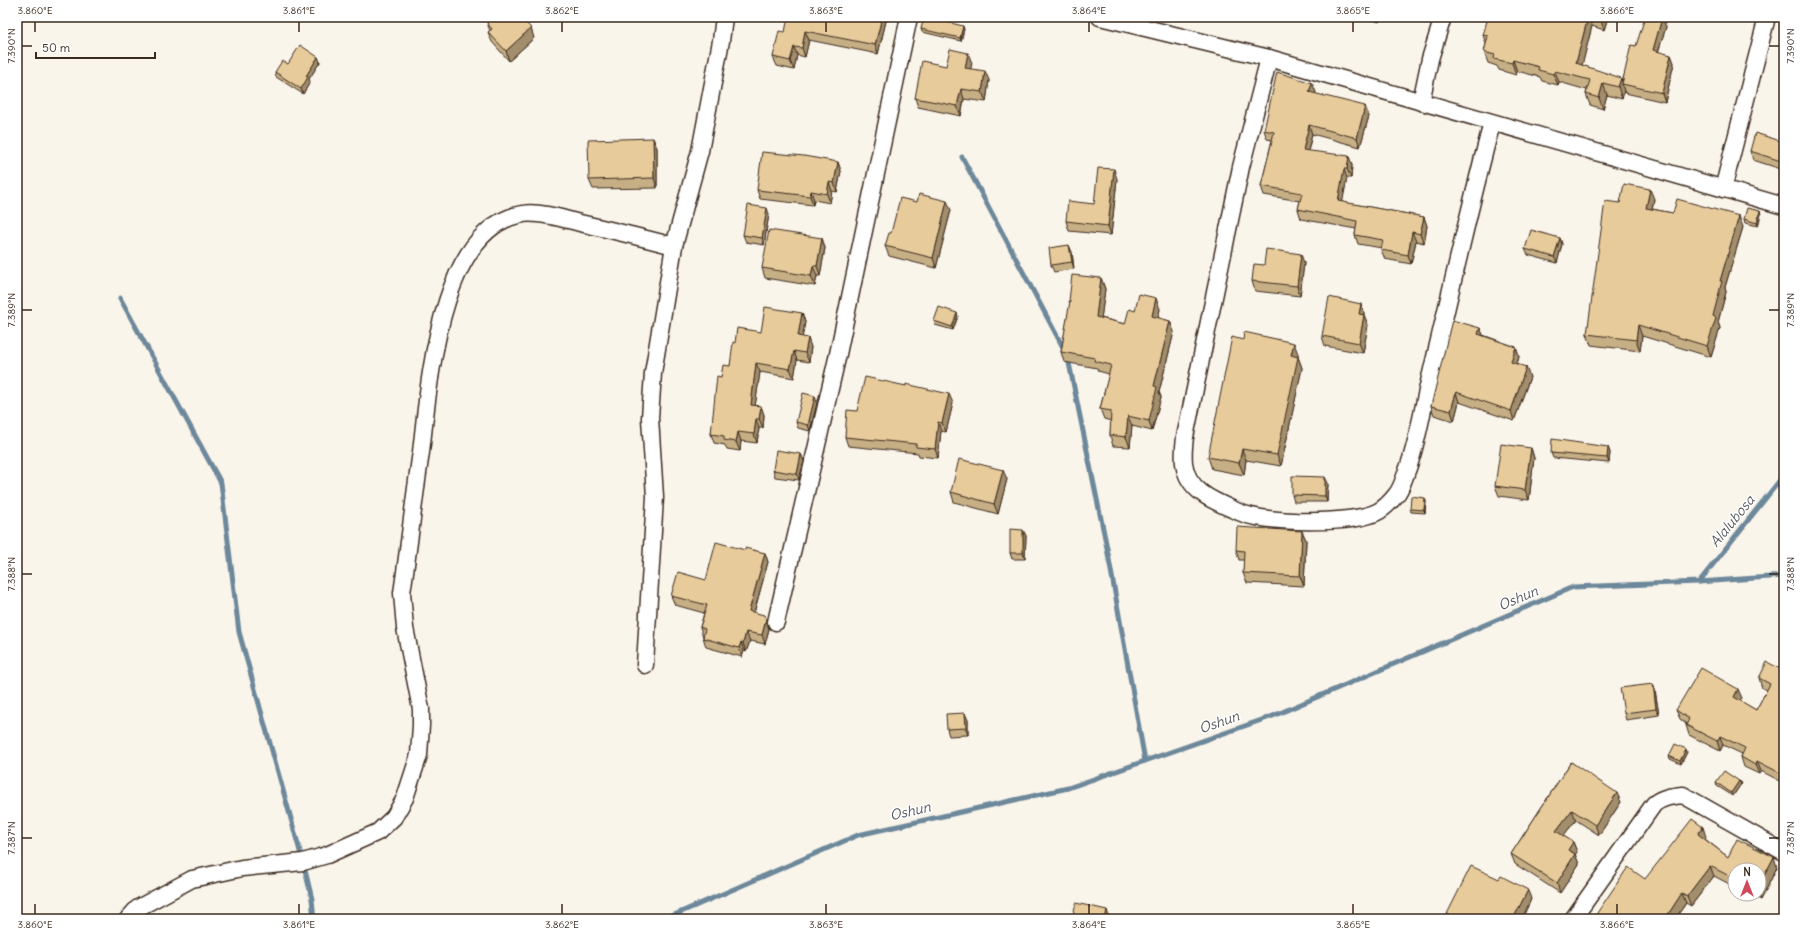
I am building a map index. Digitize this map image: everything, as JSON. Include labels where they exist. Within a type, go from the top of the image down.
[{"type":"street","points":[[645,665],[655,497],[650,418],[653,373],[674,246],[700,151],[722,41],[724,17]]},
{"type":"street","points":[[776,622],[838,354],[909,17]]},
{"type":"street","points":[[1100,17],[1270,58],[1784,206]]},
{"type":"street","points":[[1420,102],[1430,59],[1443,17]]},
{"type":"street","points":[[1723,189],[1767,17]]},
{"type":"street","points":[[1270,58],[1241,167],[1185,437],[1184,453],[1184,463],[1191,484],[1208,498],[1244,515],[1268,519],[1332,521],[1367,516],[1380,511],[1396,496],[1402,484],[1416,445],[1429,384],[1492,123]]},
{"type":"street","points":[[128,919],[138,908],[192,879],[242,868],[303,862],[327,855],[378,832],[394,817],[405,798],[419,755],[421,709],[405,628],[402,593],[433,354],[446,303],[464,260],[487,231],[506,218],[525,213],[553,216],[674,246]]},
{"type":"street","points":[[1573,919],[1654,804],[1660,799],[1683,795],[1784,852]]},
{"type":"building","points":[[493,17],[520,17],[531,28],[506,51],[488,32],[492,29],[487,23]]},
{"type":"building","points":[[788,17],[882,17],[875,45],[805,31],[802,48],[794,47],[790,61],[773,57],[779,31],[785,32]]},
{"type":"building","points":[[924,17],[939,17],[939,20],[963,26],[960,38],[921,29]]},
{"type":"building","points":[[1488,17],[1588,17],[1576,63],[1621,78],[1618,87],[1603,83],[1599,98],[1586,94],[1590,80],[1555,71],[1553,74],[1538,70],[1539,67],[1513,60],[1512,63],[1494,59],[1495,55],[1484,52],[1488,36],[1483,35]]},
{"type":"building","points":[[1645,17],[1662,18],[1653,50],[1671,55],[1662,93],[1622,84],[1631,45],[1636,46]]},
{"type":"building","points":[[300,45],[318,57],[306,76],[308,77],[301,89],[275,72],[282,61],[288,64]]},
{"type":"building","points":[[950,49],[968,53],[965,68],[985,71],[982,92],[961,89],[957,106],[915,98],[922,61],[946,66]]},
{"type":"building","points":[[1277,72],[1312,83],[1309,92],[1365,106],[1357,138],[1309,125],[1303,150],[1349,156],[1347,169],[1344,169],[1338,201],[1424,217],[1420,234],[1412,232],[1408,255],[1381,250],[1383,240],[1355,235],[1357,221],[1298,209],[1302,193],[1261,186],[1274,132],[1264,130]]},
{"type":"building","points":[[1755,133],[1784,142],[1784,162],[1750,151]]},
{"type":"building","points":[[653,138],[654,178],[589,180],[588,140]]},
{"type":"building","points":[[762,152],[804,156],[838,162],[834,183],[829,182],[827,194],[811,191],[810,196],[757,190]]},
{"type":"building","points":[[1098,168],[1114,169],[1108,226],[1066,221],[1068,201],[1094,204]]},
{"type":"building","points":[[1624,184],[1650,189],[1646,208],[1673,213],[1677,199],[1739,216],[1720,281],[1722,281],[1713,316],[1716,318],[1707,346],[1638,325],[1636,340],[1587,334],[1605,201],[1620,203]]},
{"type":"building","points":[[919,194],[947,201],[933,258],[885,246],[889,233],[891,233],[900,198],[917,202]]},
{"type":"building","points":[[748,205],[767,208],[762,238],[743,235]]},
{"type":"building","points":[[1747,208],[1760,211],[1757,223],[1744,219]]},
{"type":"building","points":[[769,230],[822,238],[817,266],[813,266],[811,276],[762,268]]},
{"type":"building","points":[[1531,230],[1560,238],[1554,257],[1525,249]]},
{"type":"building","points":[[1069,245],[1072,262],[1051,265],[1049,248]]},
{"type":"building","points":[[1266,249],[1301,254],[1297,286],[1252,281],[1254,264],[1264,265]]},
{"type":"building","points":[[1072,275],[1101,278],[1096,317],[1125,324],[1129,309],[1135,311],[1139,294],[1156,298],[1152,316],[1170,321],[1154,386],[1157,387],[1149,421],[1128,416],[1126,437],[1110,435],[1111,411],[1100,409],[1111,365],[1094,361],[1095,358],[1061,352],[1070,301]]},
{"type":"building","points":[[1329,297],[1361,304],[1359,314],[1364,315],[1359,343],[1322,336]]},
{"type":"building","points":[[765,307],[802,313],[798,336],[808,338],[805,353],[794,351],[790,369],[756,363],[751,405],[761,406],[759,419],[756,419],[754,434],[738,432],[736,442],[724,440],[724,436],[711,434],[717,376],[721,377],[723,365],[730,366],[733,342],[735,343],[737,328],[761,332]]},
{"type":"building","points":[[939,307],[957,313],[952,327],[934,321]]},
{"type":"building","points":[[1452,320],[1480,328],[1478,334],[1516,347],[1511,362],[1526,367],[1511,411],[1456,392],[1451,411],[1431,406]]},
{"type":"building","points":[[1244,332],[1294,343],[1291,355],[1298,357],[1277,455],[1242,449],[1239,463],[1208,457],[1232,337],[1243,340]]},
{"type":"building","points":[[865,377],[906,386],[906,384],[949,394],[942,423],[938,422],[935,449],[916,447],[916,444],[845,437],[847,410],[857,411]]},
{"type":"building","points":[[803,393],[815,396],[808,425],[796,422]]},
{"type":"building","points":[[1552,439],[1608,447],[1607,458],[1551,453]]},
{"type":"building","points":[[1501,444],[1531,448],[1525,490],[1495,486]]},
{"type":"building","points":[[776,450],[801,454],[797,474],[773,470]]},
{"type":"building","points":[[959,459],[1003,470],[994,504],[951,492]]},
{"type":"building","points":[[1292,476],[1325,477],[1325,496],[1292,495]]},
{"type":"building","points":[[1411,496],[1425,498],[1424,510],[1410,509]]},
{"type":"building","points":[[1237,527],[1302,531],[1300,576],[1243,573],[1244,551],[1236,550]]},
{"type":"building","points":[[1010,529],[1023,530],[1023,553],[1010,553]]},
{"type":"building","points":[[716,542],[745,550],[745,548],[765,553],[749,611],[764,615],[766,619],[762,635],[746,632],[743,643],[741,642],[739,648],[703,638],[705,629],[700,627],[707,605],[671,596],[678,572],[706,580]]},
{"type":"building","points":[[1767,662],[1784,671],[1784,775],[1757,761],[1755,765],[1741,757],[1745,748],[1720,736],[1717,741],[1686,725],[1689,719],[1676,710],[1701,668],[1738,689],[1734,697],[1756,710],[1770,684],[1759,678]]},
{"type":"building","points":[[1653,684],[1656,709],[1624,713],[1620,688]]},
{"type":"building","points":[[965,713],[966,728],[947,729],[946,714]]},
{"type":"building","points":[[1675,744],[1686,749],[1680,761],[1669,756]]},
{"type":"building","points":[[1571,762],[1617,793],[1595,825],[1572,810],[1556,831],[1573,842],[1568,850],[1575,854],[1557,883],[1511,854]]},
{"type":"building","points":[[1724,771],[1739,781],[1731,793],[1716,782]]},
{"type":"building","points":[[1692,819],[1703,827],[1698,834],[1728,857],[1737,839],[1774,857],[1767,870],[1767,862],[1727,862],[1727,875],[1710,866],[1687,896],[1682,893],[1665,919],[1596,919],[1597,918],[1595,916],[1628,867],[1645,879]]},
{"type":"building","points":[[1471,866],[1499,879],[1501,876],[1528,890],[1513,919],[1458,919],[1447,914]]},
{"type":"building","points":[[1076,903],[1107,910],[1105,919],[1072,919]]},
{"type":"waterway","points":[[962,157],[1064,349]]},
{"type":"waterway","points":[[120,298],[221,483],[239,632],[303,862],[312,899],[314,919]]},
{"type":"waterway","points":[[1068,358],[1107,548],[1145,761]]},
{"type":"waterway","name":"Alalubosa","points":[[1699,582],[1784,475]]},
{"type":"waterway","name":"Oshun","points":[[665,919],[858,835],[1068,788],[1273,716],[1573,587],[1699,582],[1784,576]]}]
